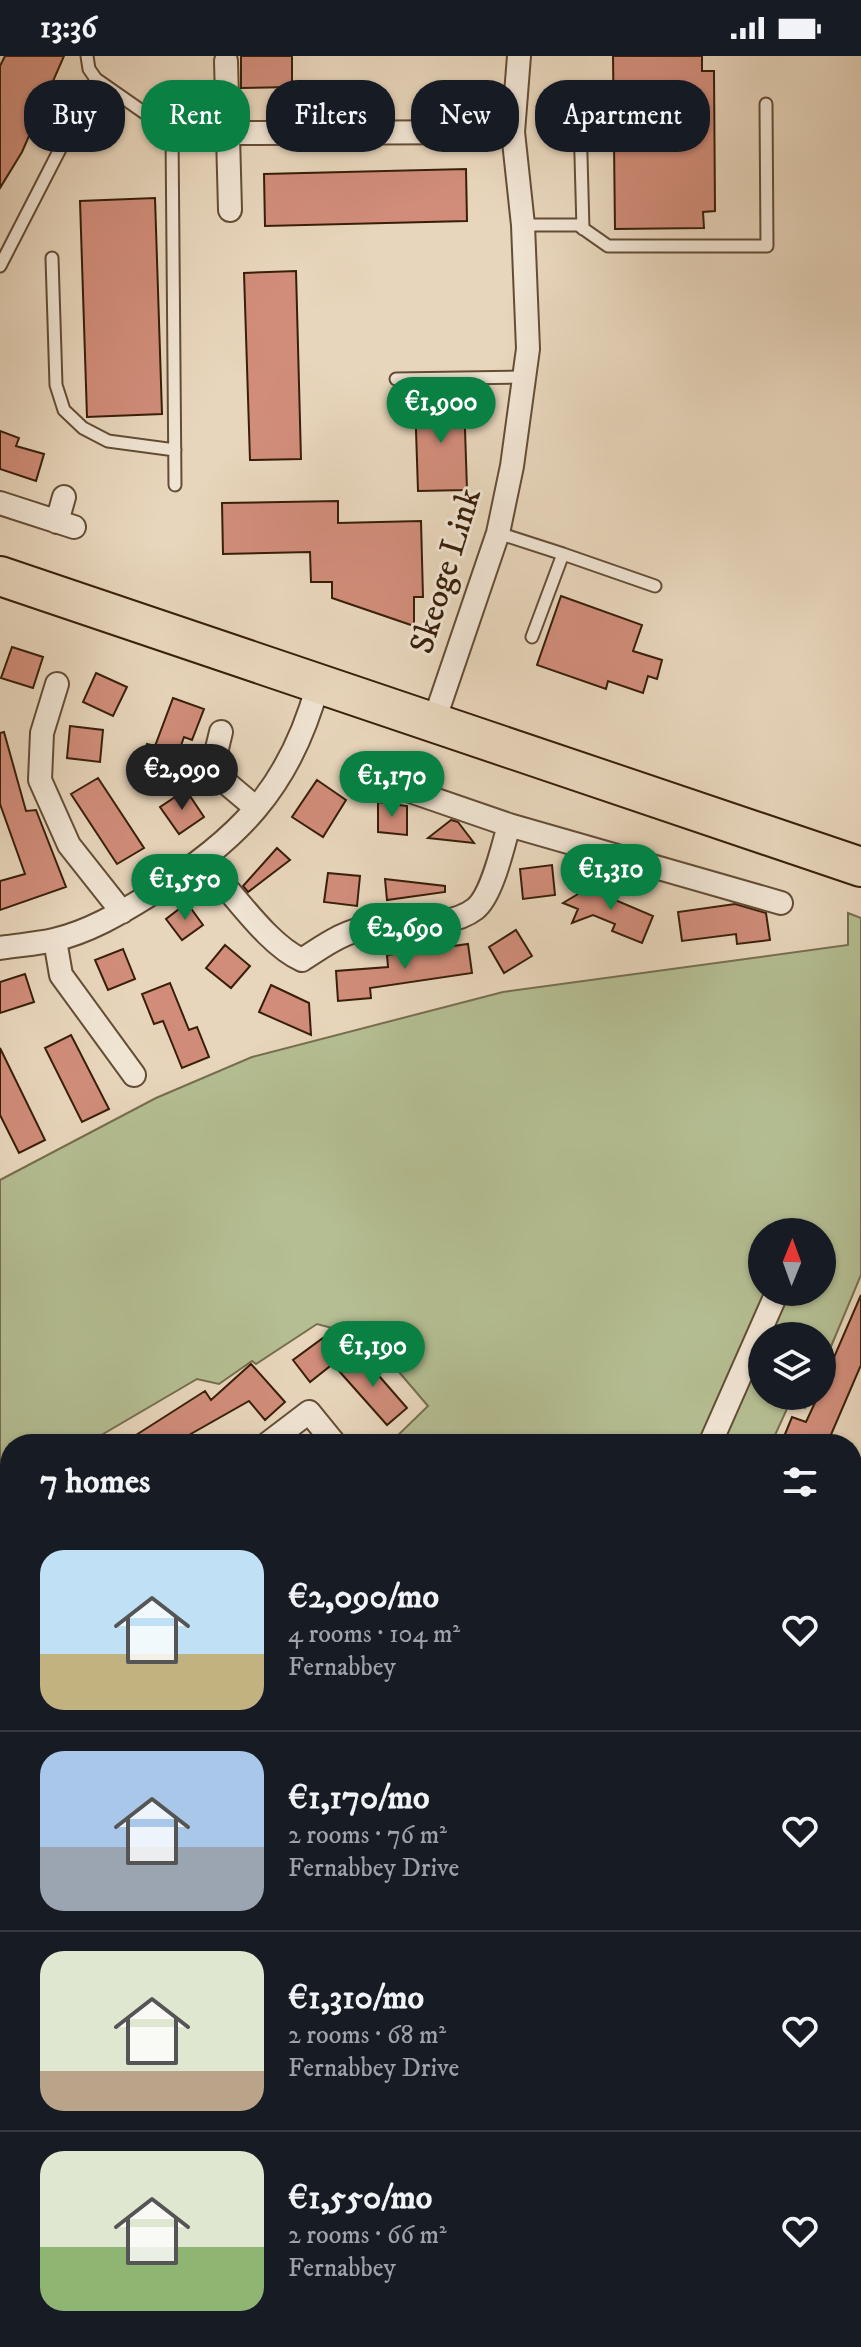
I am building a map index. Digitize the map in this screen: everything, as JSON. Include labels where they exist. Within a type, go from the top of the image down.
[{"type":"highway","points":[[0,576],[861,867]]},
{"type":"street","name":"Skeoge Link","points":[[517,80],[519,56]]},
{"type":"street","points":[[226,61],[227,80]]},
{"type":"street","points":[[250,133],[411,132]]},
{"type":"street","points":[[229,152],[230,210]]},
{"type":"street","name":"Skeoge Link","points":[[434,721],[498,533],[525,377],[528,349],[523,225],[515,152]]},
{"type":"street","points":[[0,503],[66,524],[64,497]]},
{"type":"street","points":[[57,684],[42,733],[40,780],[69,845],[122,912]]},
{"type":"street","points":[[0,948],[55,940],[122,912],[203,862],[256,808],[295,752],[318,684]]},
{"type":"street","points":[[221,732],[213,765],[224,781],[256,808]]},
{"type":"street","points":[[355,772],[509,825],[781,903]]},
{"type":"street","points":[[203,862],[271,936],[291,955],[302,960],[359,929],[401,922],[454,920],[477,908],[495,872],[509,825]]},
{"type":"street","points":[[55,940],[61,975],[134,1075]]},
{"type":"street","points":[[714,1434],[771,1306]]},
{"type":"street","points":[[280,1434],[309,1412],[327,1434]]},
{"type":"lane","points":[[87,56],[89,69],[96,79],[141,110]]},
{"type":"lane","points":[[0,266],[96,79]]},
{"type":"lane","points":[[523,225],[578,225],[608,246],[767,246],[766,104]]},
{"type":"lane","points":[[172,152],[175,485]]},
{"type":"lane","points":[[581,152],[583,229]]},
{"type":"lane","points":[[52,258],[56,385],[64,410],[83,428],[108,441],[175,450]]},
{"type":"lane","points":[[396,379],[525,377]]},
{"type":"lane","points":[[498,533],[655,586]]},
{"type":"lane","points":[[532,637],[563,554]]},
{"type":"green space","points":[[848,913],[861,918],[861,1275],[836,1335],[836,1322],[748,1322],[748,1410],[786,1410],[776,1434],[399,1434],[428,1406],[370,1338],[317,1324],[219,1384],[197,1379],[103,1434],[0,1434],[0,1180],[156,1098],[252,1057],[503,992],[848,945]]},
{"type":"building","points":[[5,56],[64,56],[54,80],[24,80],[24,147],[0,188],[0,66]]},
{"type":"building","points":[[241,56],[292,56],[292,80],[266,80],[266,88],[250,88],[250,80],[241,80]]},
{"type":"building","points":[[613,56],[702,56],[702,71],[714,71],[715,211],[703,212],[704,228],[615,229],[614,152],[710,152],[710,80],[613,80]]},
{"type":"building","points":[[466,169],[467,221],[265,226],[264,174]]},
{"type":"building","points":[[155,198],[162,414],[87,417],[80,201]]},
{"type":"building","points":[[296,271],[301,459],[250,460],[244,273]]},
{"type":"building","points":[[464,399],[467,490],[418,491],[415,400]]},
{"type":"building","points":[[0,431],[19,438],[16,446],[44,454],[36,481],[0,469]]},
{"type":"building","points":[[338,501],[338,523],[421,521],[423,597],[414,597],[414,626],[332,598],[332,582],[311,582],[310,552],[223,554],[222,503]]},
{"type":"building","points":[[561,596],[642,625],[633,651],[662,660],[657,679],[648,676],[643,693],[608,681],[606,689],[537,665]]},
{"type":"building","points":[[12,647],[43,657],[33,688],[1,678]]},
{"type":"building","points":[[96,673],[127,687],[113,716],[83,702]]},
{"type":"building","points":[[173,698],[204,709],[192,740],[184,737],[164,794],[133,784],[147,744],[155,746]]},
{"type":"building","points":[[70,726],[103,730],[100,762],[67,758]]},
{"type":"building","points":[[4,732],[26,811],[36,810],[66,887],[0,910],[0,881],[25,874],[0,804],[0,733]]},
{"type":"building","points":[[98,778],[144,848],[117,864],[71,794]]},
{"type":"building","points":[[317,780],[346,800],[323,837],[292,817]]},
{"type":"building","points":[[186,790],[204,817],[179,834],[160,807]]},
{"type":"building","points":[[378,802],[407,806],[407,835],[378,832]]},
{"type":"building","points":[[451,820],[458,822],[474,843],[428,838]]},
{"type":"building","points":[[277,848],[290,860],[248,892],[243,886]]},
{"type":"building","points":[[552,865],[555,895],[523,899],[520,869]]},
{"type":"building","points":[[328,873],[360,876],[357,906],[324,902]]},
{"type":"building","points":[[385,879],[445,886],[445,892],[387,900]]},
{"type":"building","points":[[595,884],[611,890],[608,897],[653,916],[642,943],[612,931],[615,924],[593,915],[572,923],[578,909],[563,903]]},
{"type":"building","points":[[187,903],[203,925],[182,940],[166,919]]},
{"type":"building","points":[[735,904],[766,913],[770,940],[737,944],[736,934],[682,941],[678,912]]},
{"type":"building","points":[[516,930],[532,956],[504,973],[489,947]]},
{"type":"building","points":[[468,944],[472,973],[370,988],[371,998],[338,1001],[336,971],[388,967],[387,955]]},
{"type":"building","points":[[225,945],[250,966],[231,988],[206,968]]},
{"type":"building","points":[[123,949],[135,979],[108,990],[95,960]]},
{"type":"building","points":[[25,974],[34,1002],[0,1013],[0,982]]},
{"type":"building","points":[[170,983],[189,1030],[197,1027],[209,1057],[182,1068],[163,1021],[154,1024],[142,994]]},
{"type":"building","points":[[271,985],[309,1003],[311,1035],[259,1012]]},
{"type":"building","points":[[71,1035],[109,1109],[82,1122],[45,1048]]},
{"type":"building","points":[[0,1048],[45,1140],[19,1153],[0,1115]]},
{"type":"building","points":[[861,1295],[861,1365],[831,1434],[785,1434],[792,1417],[806,1422],[812,1410],[836,1410],[836,1353]]},
{"type":"building","points":[[323,1338],[339,1359],[310,1382],[293,1360]]},
{"type":"building","points":[[359,1353],[407,1408],[387,1425],[339,1371]]},
{"type":"building","points":[[251,1364],[285,1402],[265,1420],[249,1401],[191,1434],[138,1434],[205,1391],[211,1400]]}]
